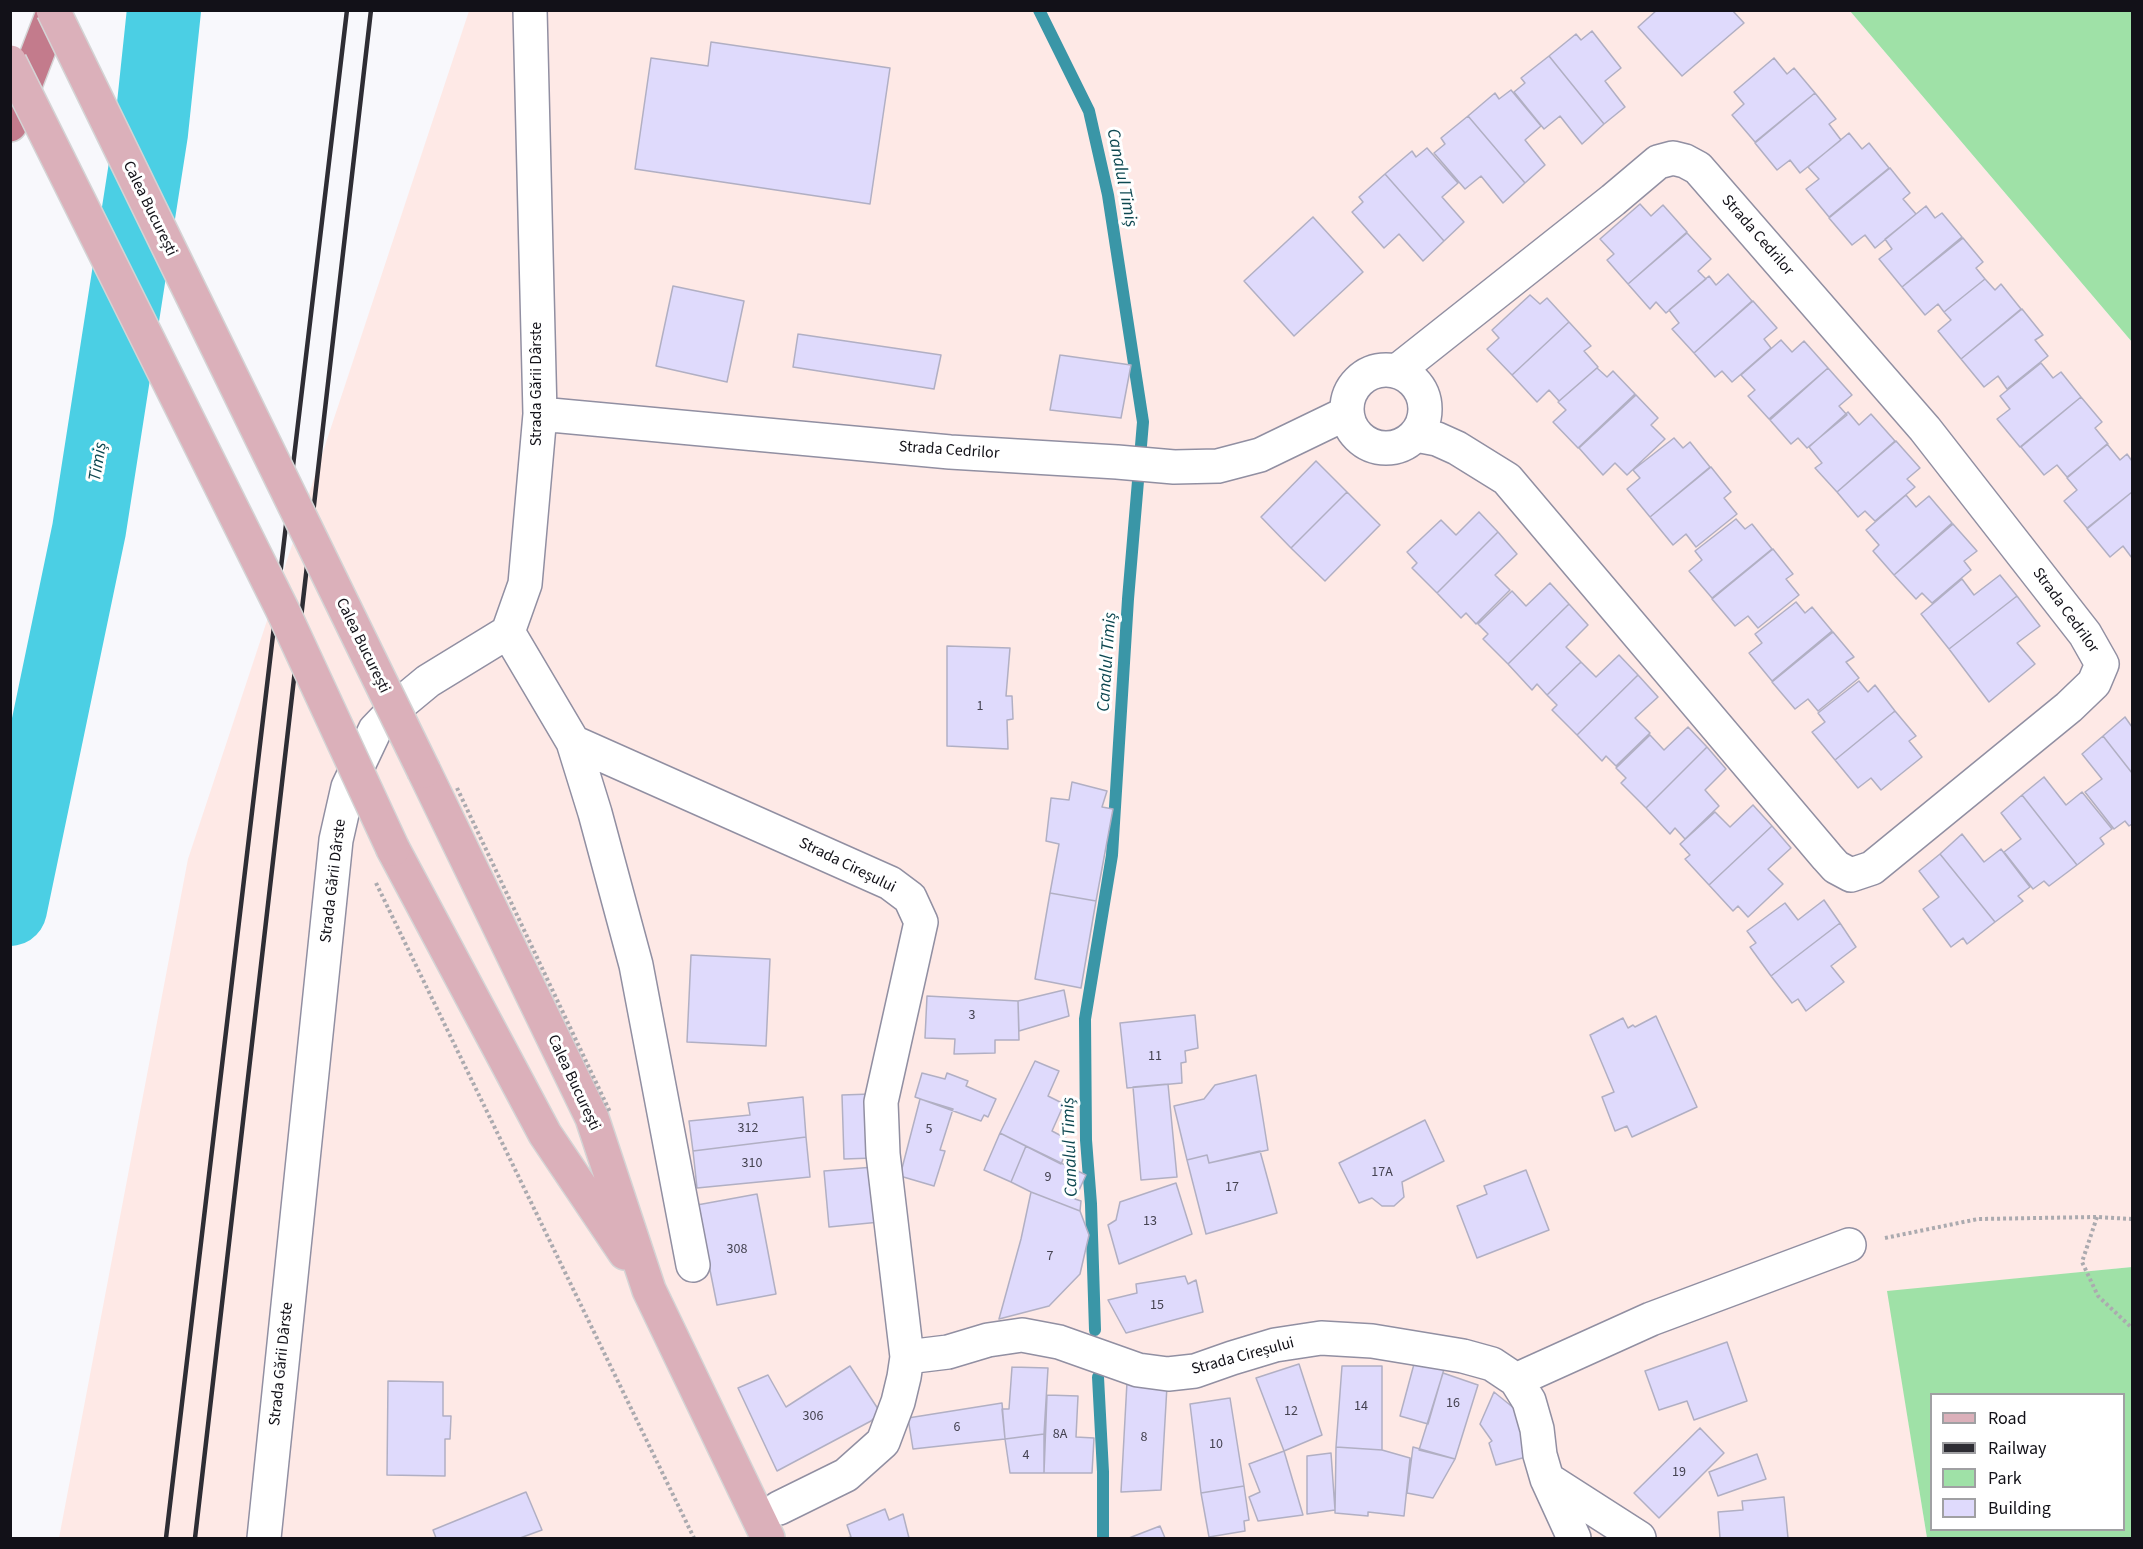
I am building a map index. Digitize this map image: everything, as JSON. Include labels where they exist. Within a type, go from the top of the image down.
[{"type":"highway","points":[[10,125],[19,65],[54,10]]},
{"type":"main road","name":"Calea București","points":[[54,10],[592,1118],[650,1290]]},
{"type":"main road","name":"Calea București","points":[[19,65],[282,609],[393,849],[545,1134],[650,1290],[774,1523]]},
{"type":"street","name":"Strada Gării Dârste","points":[[264,1539],[336,840],[348,787],[375,730],[399,705],[428,681],[508,632],[525,584],[540,414],[530,10]]},
{"type":"street","name":"Strada Cedrilor","points":[[1397,371],[1658,162],[1673,158],[1685,161],[1698,168],[1925,429],[2085,634],[2102,664],[2094,683],[2069,707],[1872,868],[1851,874],[1836,867],[1827,857],[1507,479],[1457,448],[1437,439],[1416,435]]},
{"type":"street","points":[[1384,369],[1397,371],[1409,376],[1418,386],[1424,398],[1426,410],[1424,417],[1416,435],[1406,443],[1393,448],[1374,446],[1358,436],[1350,426],[1347,400],[1352,388],[1361,378],[1384,369]]},
{"type":"street","name":"Strada Cedrilor","points":[[540,414],[950,452],[1174,467],[1218,466],[1260,455],[1347,413]]},
{"type":"street","points":[[508,632],[573,742],[595,813],[636,965],[693,1265]]},
{"type":"street","name":"Strada Cireșului","points":[[573,742],[890,883],[910,898],[921,922],[881,1102],[883,1155],[907,1356],[898,1402],[883,1442],[846,1475],[774,1523]]},
{"type":"street","points":[[1516,1380],[1651,1319],[1849,1245]]},
{"type":"street","name":"Strada Cireșului","points":[[907,1356],[948,1353],[988,1340],[1022,1335],[1059,1342],[1138,1370],[1168,1374],[1195,1371],[1275,1345],[1321,1338],[1372,1341],[1463,1356],[1492,1364],[1516,1380],[1529,1401],[1547,1479],[1574,1539]]},
{"type":"street","points":[[1547,1479],[1639,1539]]},
{"type":"path","points":[[2097,1217],[2082,1262],[2098,1296],[2133,1328]]},
{"type":"path","points":[[1849,1245],[1978,1219],[2097,1217],[2133,1219]]},
{"type":"shaded area","points":[[469,11],[1850,11],[2132,342],[2132,1267],[1888,1292],[1927,1538],[59,1538],[188,859]]},
{"type":"green space","points":[[1850,11],[2132,11],[2132,342]]},
{"type":"green space","points":[[2132,1267],[2132,1538],[1927,1538],[1887,1291]]},
{"type":"building","points":[[1657,10],[1732,10],[1744,23],[1682,76],[1638,27]]},
{"type":"building","points":[[1592,31],[1621,68],[1605,81],[1625,107],[1604,124],[1549,56],[1576,34],[1581,40]]},
{"type":"building","points":[[711,42],[890,68],[870,204],[635,169],[651,58],[708,66]]},
{"type":"building","points":[[1549,56],[1604,124],[1582,144],[1560,116],[1544,129],[1514,92],[1525,83],[1521,78]]},
{"type":"building","points":[[1774,58],[1787,74],[1794,68],[1815,93],[1755,142],[1732,115],[1744,104],[1734,92]]},
{"type":"building","points":[[1511,90],[1541,126],[1525,140],[1545,165],[1525,183],[1468,116],[1495,93],[1499,99]]},
{"type":"building","points":[[1815,93],[1836,119],[1829,124],[1841,140],[1800,173],[1790,160],[1777,170],[1755,143]]},
{"type":"building","points":[[1468,116],[1525,183],[1503,203],[1481,176],[1465,189],[1434,153],[1445,144],[1441,138]]},
{"type":"building","points":[[1849,133],[1862,149],[1869,143],[1889,168],[1829,217],[1806,189],[1819,179],[1808,167]]},
{"type":"building","points":[[1427,148],[1458,183],[1442,197],[1464,222],[1444,241],[1385,174],[1412,151],[1416,157]]},
{"type":"building","points":[[1890,168],[1910,193],[1903,199],[1916,214],[1875,248],[1865,235],[1852,245],[1829,218]]},
{"type":"building","points":[[1385,174],[1444,241],[1423,261],[1399,234],[1384,248],[1352,212],[1363,202],[1359,197]]},
{"type":"building","points":[[1640,204],[1651,216],[1663,205],[1687,232],[1628,284],[1607,260],[1614,254],[1600,239]]},
{"type":"building","points":[[1926,206],[1935,218],[1942,213],[1962,237],[1902,287],[1879,259],[1892,249],[1885,239]]},
{"type":"building","points":[[1313,217],[1363,272],[1294,336],[1244,281]]},
{"type":"building","points":[[1687,233],[1711,259],[1698,271],[1706,279],[1666,313],[1656,302],[1650,309],[1628,284]]},
{"type":"building","points":[[1963,238],[1983,262],[1976,268],[1985,279],[1944,312],[1938,304],[1925,315],[1902,287]]},
{"type":"building","points":[[1728,274],[1752,301],[1694,353],[1672,329],[1679,323],[1669,310],[1709,276],[1716,285]]},
{"type":"building","points":[[1985,279],[1995,290],[2001,284],[2021,309],[1961,359],[1938,331],[1951,320],[1944,312]]},
{"type":"building","points":[[673,286],[744,301],[727,382],[656,366]]},
{"type":"building","points":[[1530,295],[1540,304],[1547,298],[1569,322],[1512,375],[1487,349],[1499,338],[1492,330]]},
{"type":"building","points":[[1753,301],[1777,328],[1764,339],[1771,348],[1732,382],[1722,371],[1715,377],[1694,353]]},
{"type":"building","points":[[2022,309],[2043,335],[2035,340],[2048,356],[2007,389],[1998,376],[1984,387],[1961,359]]},
{"type":"building","points":[[1569,322],[1591,346],[1584,351],[1598,367],[1559,401],[1549,390],[1537,402],[1512,375]]},
{"type":"building","points":[[798,334],[941,355],[934,389],[793,367]]},
{"type":"building","points":[[1781,340],[1792,352],[1804,341],[1828,368],[1769,419],[1748,396],[1755,390],[1741,375]]},
{"type":"building","points":[[1060,355],[1131,365],[1121,418],[1050,410]]},
{"type":"building","points":[[2041,363],[2053,378],[2061,372],[2081,397],[2020,447],[1997,419],[2010,409],[2000,396]]},
{"type":"building","points":[[1597,368],[1607,377],[1613,371],[1635,394],[1578,448],[1553,422],[1566,410],[1558,402]]},
{"type":"building","points":[[1828,368],[1852,395],[1839,406],[1847,415],[1807,448],[1798,438],[1791,444],[1770,420]]},
{"type":"building","points":[[1636,395],[1658,418],[1651,425],[1665,439],[1627,475],[1615,463],[1603,475],[1579,448]]},
{"type":"building","points":[[2081,397],[2102,422],[2095,428],[2108,444],[2067,477],[2057,465],[2044,475],[2021,447]]},
{"type":"building","points":[[1848,412],[1859,425],[1871,414],[1895,441],[1837,492],[1815,468],[1822,463],[1809,447]]},
{"type":"building","points":[[1674,438],[1683,448],[1690,442],[1710,467],[1650,517],[1627,489],[1640,478],[1633,470]]},
{"type":"building","points":[[1896,441],[1920,468],[1907,479],[1915,487],[1875,521],[1865,511],[1858,517],[1837,492]]},
{"type":"building","points":[[2107,444],[2120,460],[2127,454],[2132,461],[2132,492],[2087,528],[2064,501],[2077,490],[2067,478]]},
{"type":"building","points":[[1316,461],[1347,492],[1291,548],[1261,517]]},
{"type":"building","points":[[1711,467],[1731,492],[1724,498],[1737,514],[1696,547],[1686,534],[1673,545],[1650,517]]},
{"type":"building","points":[[1347,492],[1380,525],[1325,581],[1291,548]]},
{"type":"building","points":[[2132,492],[2132,558],[2123,546],[2110,557],[2087,529]]},
{"type":"building","points":[[1906,495],[1916,507],[1929,496],[1952,523],[1894,575],[1873,551],[1879,545],[1866,530]]},
{"type":"building","points":[[1479,512],[1498,532],[1437,593],[1412,568],[1417,563],[1407,552],[1441,520],[1456,535]]},
{"type":"building","points":[[1736,519],[1745,529],[1752,524],[1772,549],[1712,598],[1689,571],[1702,560],[1695,551]]},
{"type":"building","points":[[1953,524],[1977,551],[1964,561],[1971,570],[1932,603],[1922,593],[1916,599],[1894,575]]},
{"type":"building","points":[[1498,532],[1517,554],[1495,575],[1510,590],[1476,624],[1466,613],[1461,618],[1437,593]]},
{"type":"building","points":[[1773,549],[1793,574],[1786,579],[1799,595],[1758,628],[1748,616],[1735,626],[1712,599]]},
{"type":"building","points":[[2000,575],[2017,596],[1949,649],[1921,614],[1962,579],[1974,595]]},
{"type":"building","points":[[1550,583],[1569,604],[1508,664],[1483,639],[1488,634],[1478,624],[1512,591],[1526,606]]},
{"type":"building","points":[[2017,596],[2040,626],[2017,643],[2035,664],[1989,702],[1949,649]]},
{"type":"building","points":[[1796,602],[1805,613],[1812,607],[1832,631],[1772,681],[1749,653],[1762,643],[1755,634]]},
{"type":"building","points":[[1569,604],[1588,625],[1566,647],[1581,662],[1547,695],[1537,684],[1532,690],[1508,664]]},
{"type":"building","points":[[1833,632],[1854,657],[1846,662],[1859,678],[1818,711],[1808,699],[1795,709],[1772,682]]},
{"type":"building","points":[[947,646],[1010,648],[1006,696],[1012,696],[1013,719],[1007,720],[1008,749],[947,746]]},
{"type":"building","points":[[1619,655],[1638,675],[1577,735],[1552,710],[1557,705],[1547,695],[1581,662],[1596,677]]},
{"type":"building","points":[[1638,675],[1658,697],[1635,718],[1650,733],[1616,766],[1606,756],[1602,761],[1577,735]]},
{"type":"building","points":[[1859,681],[1868,692],[1875,685],[1895,711],[1835,760],[1812,732],[1825,722],[1818,713]]},
{"type":"building","points":[[1895,711],[1916,736],[1909,741],[1922,757],[1881,790],[1871,778],[1858,788],[1835,760]]},
{"type":"building","points":[[2125,717],[2132,727],[2132,773],[2103,736]]},
{"type":"building","points":[[1688,727],[1707,747],[1646,808],[1621,783],[1626,778],[1616,768],[1650,735],[1664,750]]},
{"type":"building","points":[[2103,736],[2132,773],[2132,824],[2129,826],[2125,821],[2114,829],[2085,792],[2102,779],[2082,754]]},
{"type":"building","points":[[1707,747],[1726,769],[1705,790],[1719,806],[1685,839],[1675,828],[1670,834],[1646,808]]},
{"type":"building","points":[[2044,777],[2066,805],[2082,792],[2112,829],[2100,838],[2104,844],[2077,865],[2022,795]]},
{"type":"building","points":[[1072,782],[1107,791],[1102,807],[1113,809],[1096,901],[1050,893],[1059,844],[1046,841],[1051,798],[1069,800]]},
{"type":"building","points":[[2022,795],[2077,865],[2049,886],[2044,881],[2033,889],[2004,852],[2021,839],[2001,813]]},
{"type":"building","points":[[1753,805],[1772,826],[1709,885],[1685,859],[1690,855],[1680,844],[1715,812],[1730,827]]},
{"type":"building","points":[[1772,826],[1791,848],[1768,869],[1783,884],[1748,917],[1738,906],[1733,911],[1709,885]]},
{"type":"building","points":[[1962,834],[1984,862],[2001,849],[2030,887],[2018,896],[2023,901],[1995,922],[1940,854]]},
{"type":"building","points":[[1940,854],[1995,922],[1967,944],[1963,938],[1951,947],[1923,909],[1939,897],[1919,871]]},
{"type":"building","points":[[1050,893],[1096,901],[1081,988],[1035,979]]},
{"type":"building","points":[[1824,900],[1840,923],[1771,976],[1750,947],[1756,943],[1747,931],[1785,903],[1798,920]]},
{"type":"building","points":[[1840,923],[1856,947],[1831,966],[1844,982],[1806,1011],[1798,999],[1792,1003],[1771,976]]},
{"type":"building","points":[[691,955],[770,959],[766,1046],[687,1042]]},
{"type":"building","points":[[1064,990],[1069,1016],[1019,1031],[1018,1001]]},
{"type":"building","points":[[927,996],[1018,1001],[1019,1040],[995,1040],[995,1053],[954,1054],[955,1039],[925,1038]]},
{"type":"building","points":[[1195,1015],[1198,1048],[1185,1051],[1186,1062],[1181,1063],[1182,1083],[1127,1088],[1120,1023]]},
{"type":"building","points":[[1656,1016],[1697,1107],[1632,1137],[1627,1126],[1615,1131],[1602,1097],[1614,1092],[1590,1035],[1623,1018],[1628,1028],[1633,1025],[1635,1027]]},
{"type":"building","points":[[1035,1061],[1059,1071],[1048,1096],[1064,1104],[1052,1131],[1071,1141],[1061,1164],[1000,1133]]},
{"type":"building","points":[[922,1073],[945,1079],[947,1073],[968,1081],[966,1086],[996,1099],[988,1117],[984,1115],[981,1121],[915,1097]]},
{"type":"building","points":[[1256,1075],[1268,1150],[1209,1163],[1207,1155],[1187,1160],[1174,1106],[1204,1099],[1215,1085]]},
{"type":"building","points":[[1168,1084],[1177,1177],[1141,1180],[1133,1087]]},
{"type":"building","points":[[871,1094],[874,1158],[844,1159],[842,1095]]},
{"type":"building","points":[[803,1097],[806,1137],[693,1151],[689,1121],[750,1115],[748,1103]]},
{"type":"building","points":[[920,1099],[953,1109],[940,1150],[945,1151],[934,1186],[900,1176]]},
{"type":"building","points":[[1425,1120],[1444,1161],[1402,1182],[1404,1197],[1394,1206],[1382,1206],[1372,1198],[1359,1203],[1339,1163]]},
{"type":"building","points":[[1000,1133],[1026,1146],[1011,1182],[984,1170]]},
{"type":"building","points":[[806,1137],[810,1177],[697,1188],[693,1151]]},
{"type":"building","points":[[1026,1146],[1086,1175],[1075,1199],[1081,1201],[1080,1211],[1011,1182]]},
{"type":"building","points":[[1260,1151],[1277,1213],[1206,1234],[1187,1160],[1207,1155],[1209,1163]]},
{"type":"building","points":[[874,1167],[880,1222],[829,1227],[824,1171]]},
{"type":"building","points":[[1526,1170],[1549,1230],[1477,1258],[1457,1206],[1487,1194],[1484,1186]]},
{"type":"building","points":[[1176,1183],[1192,1234],[1119,1264],[1108,1225],[1116,1220],[1120,1202]]},
{"type":"building","points":[[1031,1192],[1080,1211],[1089,1235],[1080,1274],[1049,1306],[999,1319],[1021,1239]]},
{"type":"building","points":[[757,1194],[776,1294],[717,1305],[697,1205]]},
{"type":"building","points":[[1185,1276],[1188,1284],[1196,1280],[1203,1312],[1126,1333],[1108,1300],[1137,1293],[1136,1284]]},
{"type":"building","points":[[1727,1342],[1747,1401],[1694,1420],[1687,1401],[1659,1410],[1645,1371]]},
{"type":"building","points":[[1299,1364],[1322,1435],[1284,1451],[1256,1378]]},
{"type":"building","points":[[1414,1364],[1444,1369],[1428,1424],[1400,1416]]},
{"type":"building","points":[[850,1366],[880,1412],[871,1421],[777,1471],[738,1388],[768,1375],[786,1407]]},
{"type":"building","points":[[1342,1366],[1382,1366],[1382,1450],[1336,1447]]},
{"type":"building","points":[[1012,1367],[1048,1368],[1044,1434],[1005,1439],[1002,1409],[1009,1409]]},
{"type":"building","points":[[1443,1373],[1478,1385],[1455,1459],[1419,1450]]},
{"type":"building","points":[[388,1381],[443,1382],[443,1416],[451,1416],[450,1439],[445,1439],[445,1476],[387,1475]]},
{"type":"building","points":[[1127,1382],[1167,1386],[1161,1490],[1121,1492]]},
{"type":"building","points":[[1494,1392],[1515,1409],[1530,1456],[1496,1465],[1489,1443],[1492,1441],[1480,1424]]},
{"type":"building","points":[[1047,1395],[1078,1396],[1076,1437],[1094,1438],[1092,1473],[1044,1473]]},
{"type":"building","points":[[1230,1398],[1244,1486],[1201,1493],[1190,1404]]},
{"type":"building","points":[[1002,1403],[1005,1439],[913,1449],[908,1418]]},
{"type":"building","points":[[1700,1428],[1724,1453],[1659,1518],[1634,1493]]},
{"type":"building","points":[[1044,1434],[1044,1473],[1010,1473],[1005,1439]]},
{"type":"building","points":[[1336,1447],[1382,1450],[1410,1458],[1404,1516],[1368,1512],[1368,1516],[1335,1513]]},
{"type":"building","points":[[1413,1447],[1455,1459],[1433,1498],[1407,1493]]},
{"type":"building","points":[[1284,1451],[1303,1515],[1258,1521],[1249,1497],[1260,1492],[1249,1464]]},
{"type":"building","points":[[1331,1453],[1335,1510],[1307,1514],[1307,1456]]},
{"type":"building","points":[[1757,1454],[1766,1479],[1718,1496],[1709,1472]]},
{"type":"building","points":[[1244,1486],[1249,1520],[1244,1521],[1245,1531],[1209,1537],[1201,1493]]},
{"type":"building","points":[[526,1492],[542,1530],[520,1538],[436,1538],[433,1530]]},
{"type":"building","points":[[1784,1497],[1788,1538],[1720,1538],[1718,1512],[1743,1510],[1742,1501]]},
{"type":"building","points":[[885,1509],[889,1520],[903,1514],[909,1538],[847,1538],[851,1537],[847,1525]]},
{"type":"building","points":[[1160,1526],[1165,1538],[1129,1538]]},
{"type":"waterway","name":"Timiș","points":[[10,909],[89,530],[151,133],[164,10]]},
{"type":"waterway","name":"Canalul Timiș","points":[[1039,10],[1089,111],[1108,195],[1143,422],[1128,599],[1112,855],[1085,1019],[1086,1140],[1091,1204],[1095,1330]]},
{"type":"waterway","name":"Canalul Timiș","points":[[1098,1377],[1103,1472],[1103,1538]]},
{"type":"railway","points":[[166,1538],[347,10]]},
{"type":"railway","points":[[195,1538],[371,10]]}]
